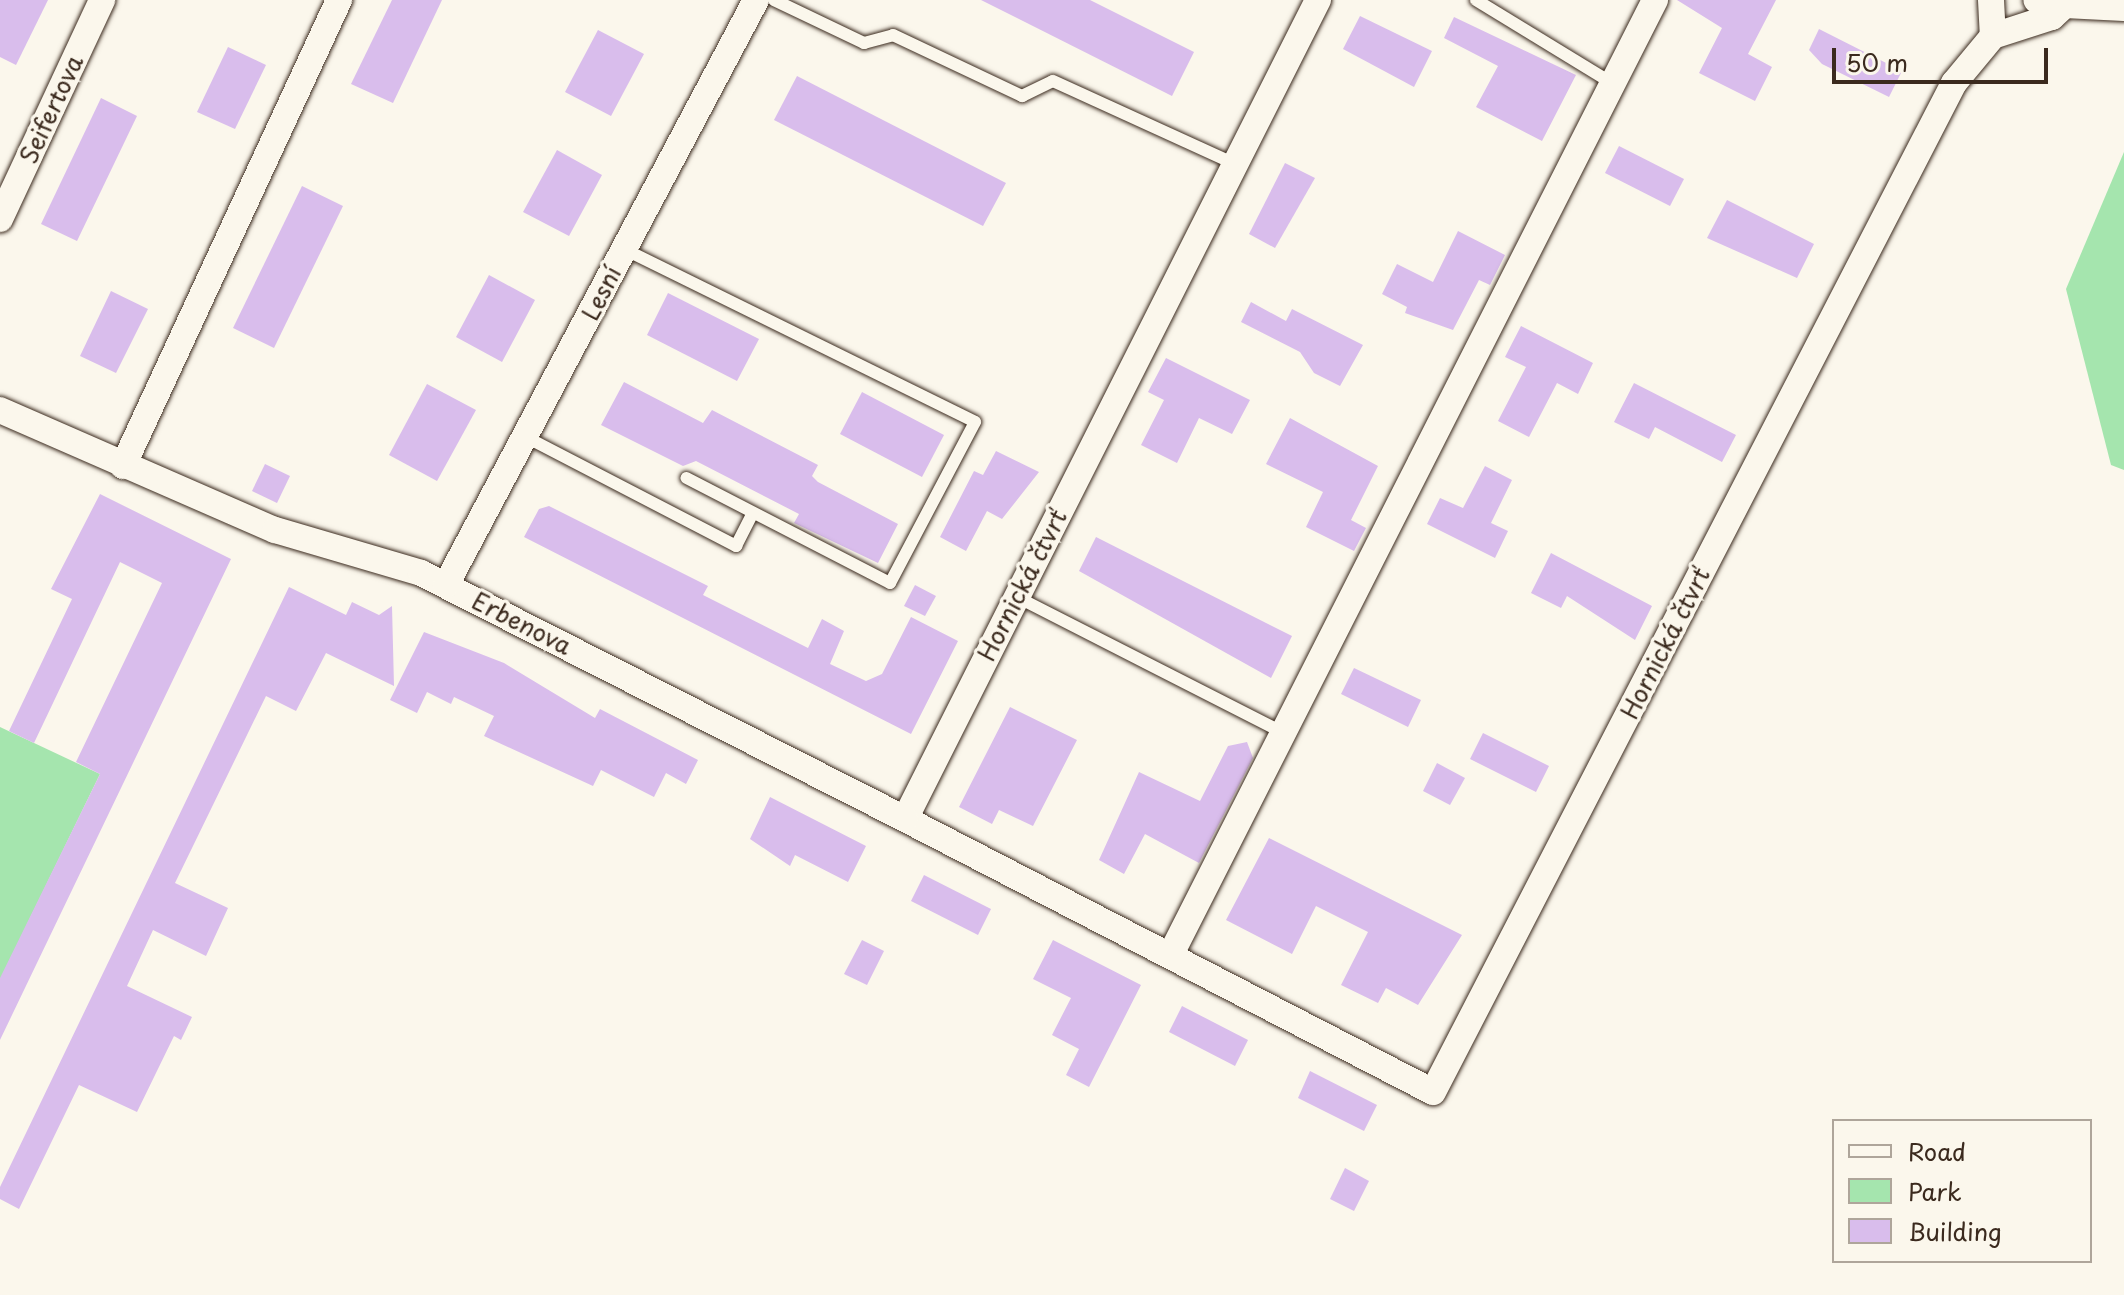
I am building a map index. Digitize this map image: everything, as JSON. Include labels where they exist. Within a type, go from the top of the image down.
[{"type":"street","name":"Seifertova","points":[[0,219],[102,0]]},
{"type":"street","points":[[123,466],[339,0]]},
{"type":"street","name":"Lesní","points":[[446,585],[756,0]]},
{"type":"street","name":"Hornická čtvrť","points":[[1318,0],[905,819],[1433,1092],[1954,83],[1993,36]]},
{"type":"street","points":[[1171,954],[1286,734],[1615,85],[1655,0]]},
{"type":"street","points":[[1991,0],[1993,36],[2052,17],[2065,5]]},
{"type":"street","points":[[2036,0],[2124,8]]},
{"type":"street","name":"Erbenova","points":[[0,410],[275,530],[446,585],[905,819]]},
{"type":"lane","points":[[774,0],[864,43],[893,35],[1022,96],[1053,81],[1235,164]]},
{"type":"lane","points":[[1484,2],[1615,85]]},
{"type":"lane","points":[[624,249],[975,422],[890,583],[687,478]]},
{"type":"lane","points":[[526,437],[736,546],[753,513]]},
{"type":"lane","points":[[1017,597],[1286,734]]},
{"type":"green space","points":[[2124,152],[2124,470],[2111,465],[2066,289]]},
{"type":"green space","points":[[0,727],[100,774],[0,980]]},
{"type":"building","points":[[0,0],[48,0],[16,65],[0,57]]},
{"type":"building","points":[[392,0],[442,0],[393,103],[351,84]]},
{"type":"building","points":[[981,0],[1090,0],[1194,52],[1172,96]]},
{"type":"building","points":[[1677,0],[1776,0],[1748,54],[1772,67],[1755,101],[1699,73],[1722,28]]},
{"type":"building","points":[[1360,16],[1432,51],[1414,87],[1343,49]]},
{"type":"building","points":[[1454,17],[1576,75],[1542,141],[1476,107],[1498,66],[1444,38]]},
{"type":"building","points":[[1819,29],[1902,71],[1889,97],[1822,64],[1809,50]]},
{"type":"building","points":[[598,30],[644,54],[611,116],[565,92]]},
{"type":"building","points":[[228,47],[266,65],[235,129],[197,112]]},
{"type":"building","points":[[797,76],[1006,183],[983,226],[774,120]]},
{"type":"building","points":[[101,98],[137,116],[77,241],[41,224]]},
{"type":"building","points":[[1619,146],[1684,179],[1670,206],[1605,173]]},
{"type":"building","points":[[557,150],[602,175],[569,236],[523,212]]},
{"type":"building","points":[[1285,163],[1315,178],[1275,248],[1249,234]]},
{"type":"building","points":[[302,186],[343,206],[274,348],[233,328]]},
{"type":"building","points":[[1727,200],[1814,244],[1797,278],[1707,238]]},
{"type":"building","points":[[1458,231],[1505,255],[1490,285],[1479,280],[1453,330],[1405,313],[1407,307],[1382,294],[1397,264],[1433,282]]},
{"type":"building","points":[[489,275],[535,300],[502,362],[456,337]]},
{"type":"building","points":[[111,291],[148,309],[116,373],[80,356]]},
{"type":"building","points":[[668,293],[759,339],[737,381],[647,335]]},
{"type":"building","points":[[1251,302],[1286,321],[1292,309],[1363,345],[1340,386],[1314,373],[1300,352],[1241,322]]},
{"type":"building","points":[[1521,326],[1593,363],[1578,394],[1557,383],[1529,437],[1498,421],[1526,367],[1505,357]]},
{"type":"building","points":[[1166,358],[1250,400],[1232,434],[1199,418],[1177,463],[1141,445],[1164,400],[1148,392]]},
{"type":"building","points":[[624,382],[703,423],[712,410],[818,465],[812,476],[818,482],[898,524],[878,563],[794,523],[799,514],[696,461],[683,466],[601,425]]},
{"type":"building","points":[[1634,383],[1736,435],[1722,462],[1655,427],[1649,439],[1614,422]]},
{"type":"building","points":[[427,384],[476,410],[437,481],[389,455]]},
{"type":"building","points":[[862,392],[944,435],[922,477],[840,434]]},
{"type":"building","points":[[1290,418],[1378,466],[1351,520],[1366,528],[1354,551],[1306,527],[1323,492],[1266,464]]},
{"type":"building","points":[[996,451],[1039,472],[1002,519],[987,511],[966,551],[940,537],[974,471],[983,475]]},
{"type":"building","points":[[265,464],[290,476],[277,503],[252,491]]},
{"type":"building","points":[[1485,466],[1512,480],[1491,523],[1508,531],[1495,558],[1427,524],[1440,498],[1463,508]]},
{"type":"building","points":[[100,494],[231,559],[0,1040],[0,978],[100,774],[76,762],[162,583],[120,562],[34,743],[9,731],[72,599],[51,589]]},
{"type":"building","points":[[549,506],[708,586],[703,595],[808,648],[822,619],[844,631],[830,664],[866,681],[882,674],[911,617],[958,641],[911,734],[524,537],[539,509]]},
{"type":"building","points":[[1096,537],[1292,636],[1271,678],[1079,571]]},
{"type":"building","points":[[1551,553],[1652,606],[1635,640],[1567,596],[1561,608],[1531,593]]},
{"type":"building","points":[[915,585],[936,596],[925,616],[904,606]]},
{"type":"building","points":[[289,587],[346,615],[352,602],[379,615],[392,606],[394,686],[326,653],[296,711],[266,696],[175,883],[228,908],[206,956],[153,930],[127,986],[192,1017],[181,1040],[174,1036],[137,1112],[79,1085],[19,1209],[0,1199],[0,1187]]},
{"type":"building","points":[[424,632],[504,663],[595,718],[600,709],[698,760],[686,784],[666,773],[654,797],[601,770],[593,786],[484,736],[494,716],[454,697],[451,704],[427,692],[417,713],[390,700]]},
{"type":"building","points":[[1354,668],[1421,700],[1408,727],[1341,694]]},
{"type":"building","points":[[1010,707],[1077,740],[1033,826],[999,810],[992,824],[959,807]]},
{"type":"building","points":[[1483,733],[1549,766],[1536,792],[1470,759]]},
{"type":"building","points":[[1247,742],[1253,758],[1199,863],[1145,834],[1124,874],[1099,860],[1139,772],[1200,801],[1228,746]]},
{"type":"building","points":[[1437,763],[1465,778],[1450,805],[1423,791]]},
{"type":"building","points":[[770,797],[866,846],[848,882],[795,855],[790,866],[750,839]]},
{"type":"building","points":[[1269,838],[1462,935],[1418,1005],[1386,988],[1378,1003],[1341,985],[1368,932],[1316,906],[1292,954],[1226,920]]},
{"type":"building","points":[[924,875],[991,909],[978,935],[911,901]]},
{"type":"building","points":[[862,940],[884,951],[867,985],[844,974]]},
{"type":"building","points":[[1053,940],[1141,985],[1089,1087],[1066,1075],[1079,1049],[1052,1035],[1071,998],[1033,979]]},
{"type":"building","points":[[1182,1006],[1248,1040],[1235,1066],[1169,1032]]},
{"type":"building","points":[[1310,1071],[1377,1105],[1364,1131],[1298,1098]]},
{"type":"building","points":[[1345,1168],[1369,1181],[1354,1211],[1330,1199]]}]
